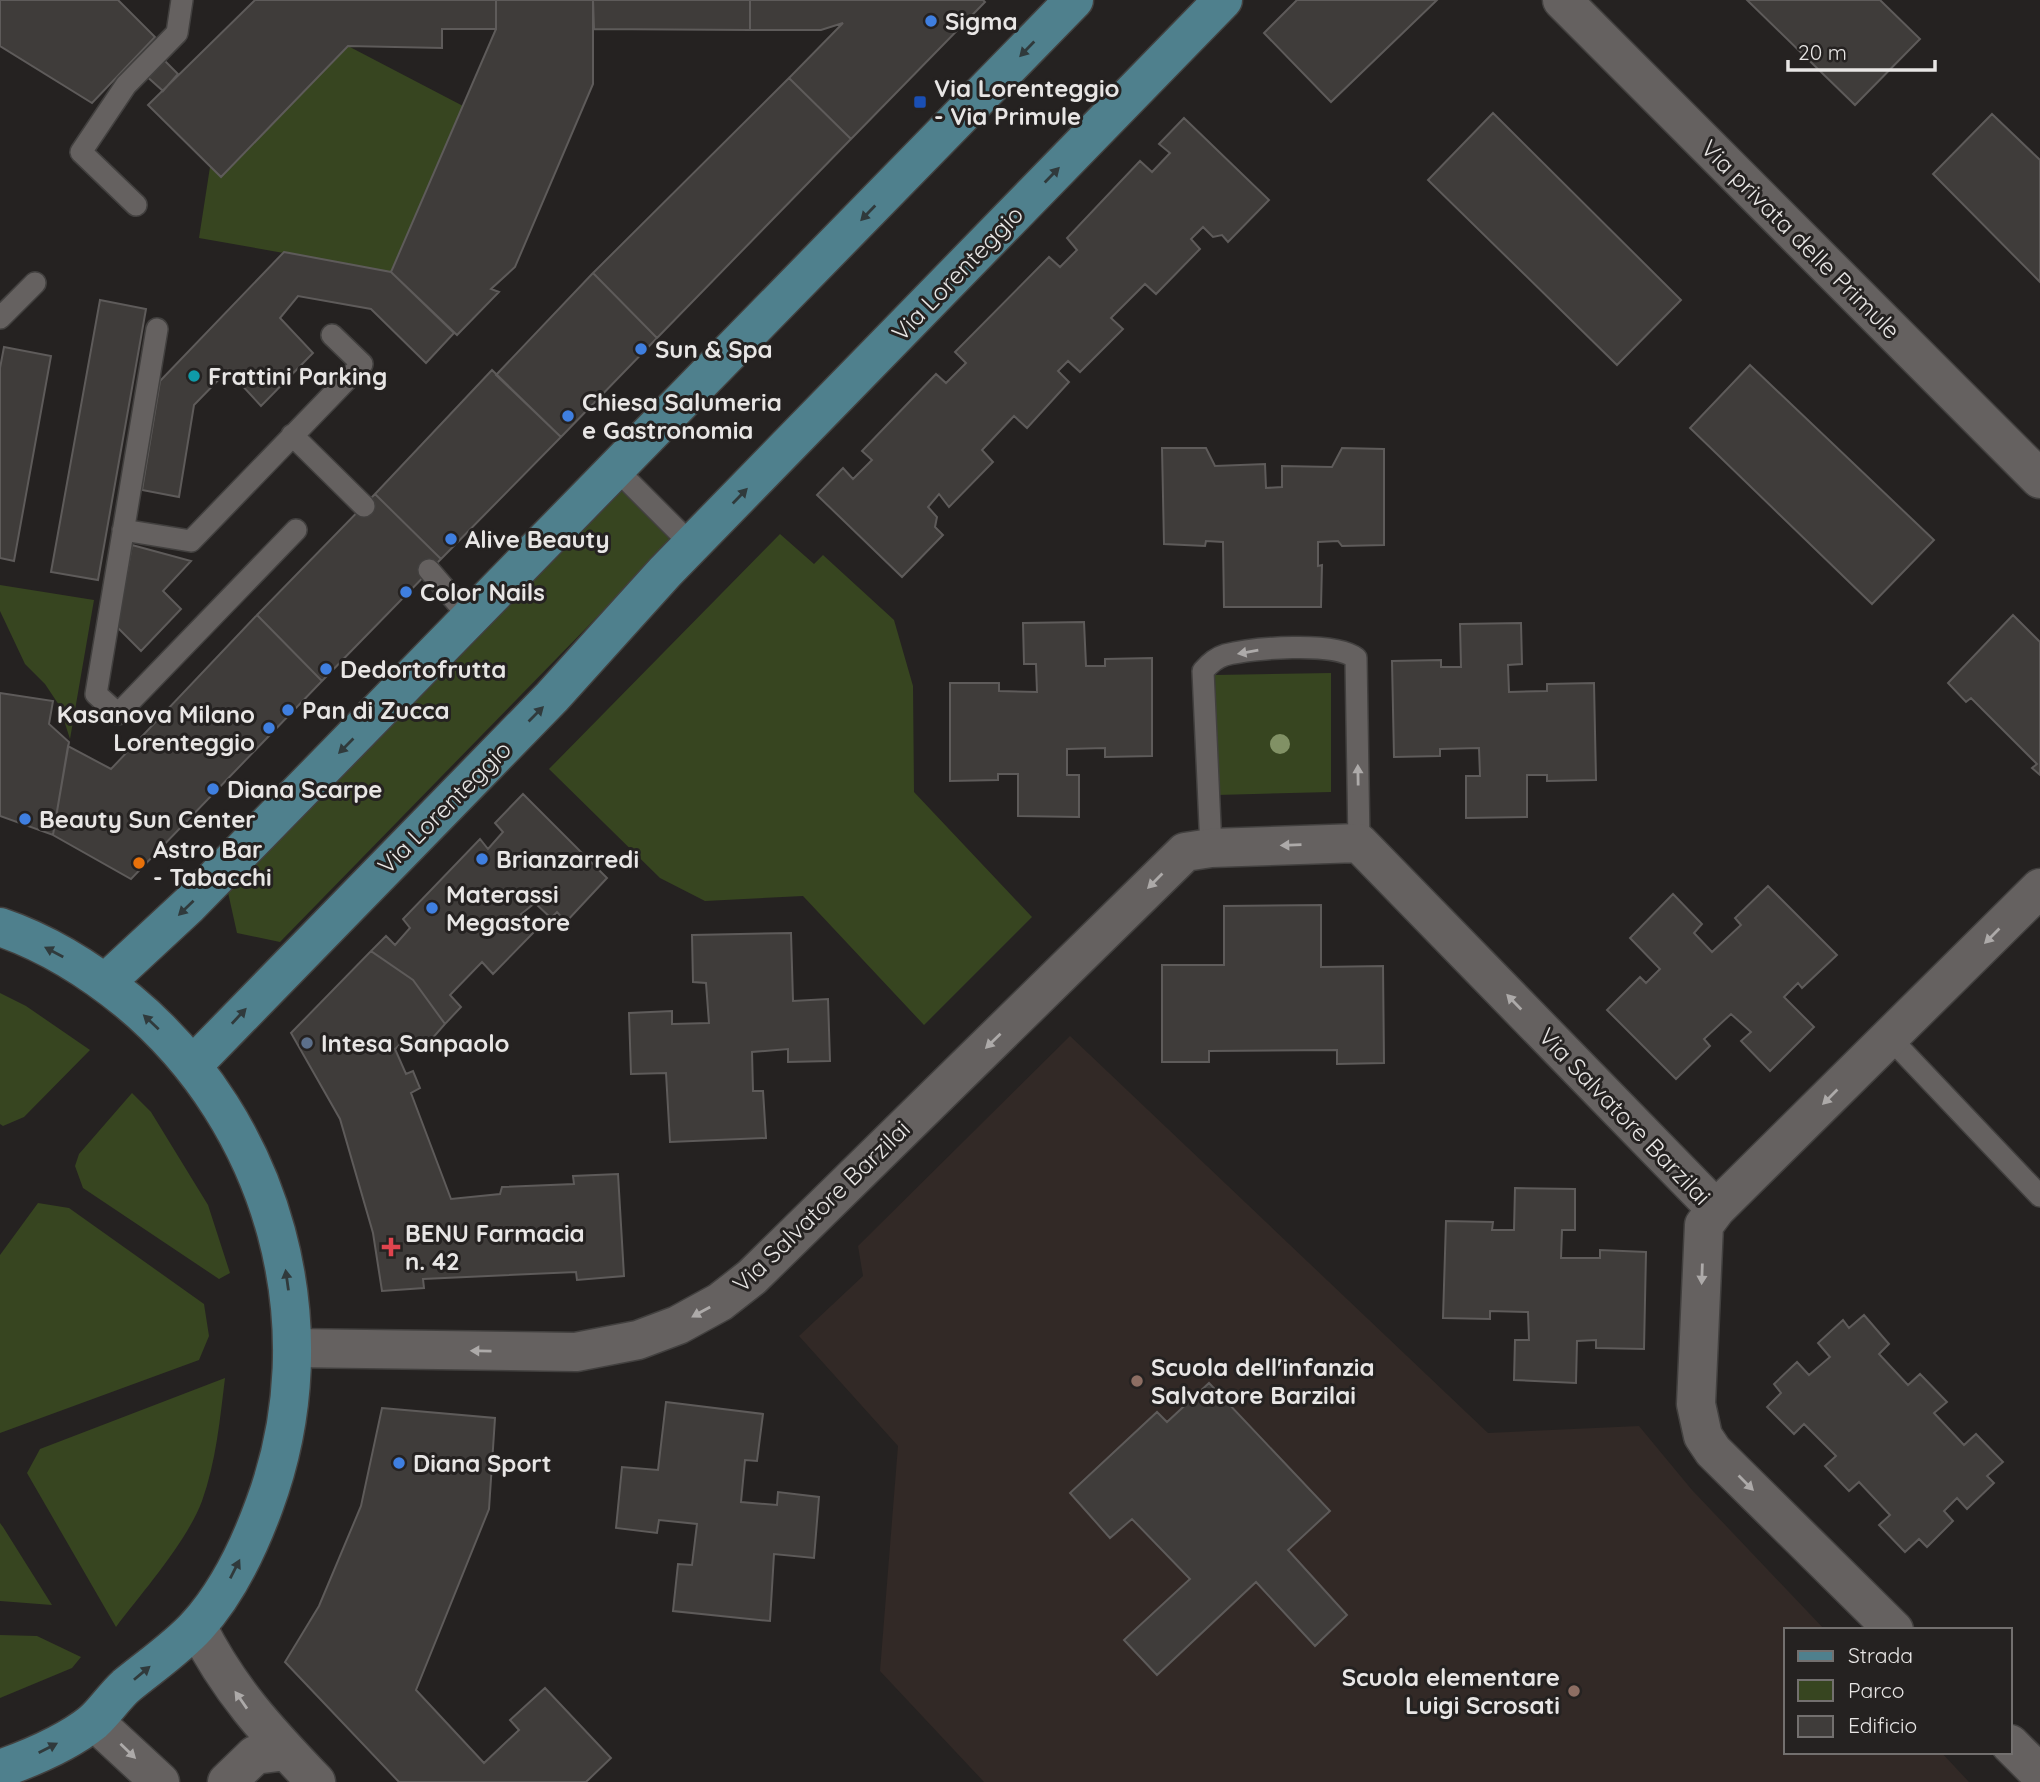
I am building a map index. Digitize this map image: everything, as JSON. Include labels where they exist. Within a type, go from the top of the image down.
[{"type":"main road","points":[[105,983],[189,905],[471,619],[1074,0]]},
{"type":"main road","name":"Via Lorenteggio","points":[[192,1066],[552,697],[692,545],[1223,0]]},
{"type":"main road","points":[[0,927],[55,951],[105,983],[150,1020],[192,1066],[219,1101],[247,1149],[268,1201],[284,1255],[293,1348],[287,1422],[275,1477],[255,1529],[230,1579],[197,1626],[112,1698],[94,1721],[72,1736],[0,1769]]},
{"type":"street","name":"Via privata delle Primule","points":[[1562,0],[2040,479]]},
{"type":"street","name":"Via Salvatore Barzilai","points":[[293,1348],[576,1352],[638,1340],[678,1325],[719,1302],[752,1277],[1185,852],[1211,848],[1359,843],[1716,1209],[1704,1225],[1696,1404],[1703,1436],[1713,1451],[1892,1628]]},
{"type":"street","points":[[1716,1209],[2040,888]]},
{"type":"street","points":[[197,1626],[215,1661],[253,1716],[316,1782]]},
{"type":"street","points":[[94,1721],[160,1782]]},
{"type":"street","points":[[2012,1746],[2040,1774]]},
{"type":"street","points":[[227,1782],[256,1755],[286,1751]]},
{"type":"lane","points":[[136,205],[81,152],[126,85],[177,33],[182,0]]},
{"type":"lane","points":[[0,318],[35,283]]},
{"type":"lane","points":[[157,329],[96,694],[117,714],[296,530]]},
{"type":"lane","points":[[124,530],[191,541],[362,364],[332,335]]},
{"type":"lane","points":[[292,435],[363,506]]},
{"type":"lane","points":[[617,470],[692,545]]},
{"type":"lane","points":[[429,570],[471,619]]},
{"type":"lane","points":[[1211,848],[1203,671],[1212,661],[1224,656],[1262,649],[1342,650],[1356,658],[1359,843]]},
{"type":"lane","points":[[1890,1038],[2040,1196]]},
{"type":"shaded area","name":"Scuola dell'infanzia Salvatore Barzilai","points":[[1070,1036],[1488,1433],[1639,1426],[1692,1490],[1823,1628],[1784,1628],[1784,1754],[1943,1754],[1969,1782],[984,1782],[880,1671],[898,1446],[799,1336],[863,1276],[858,1246]]},
{"type":"green space","points":[[348,46],[463,106],[391,272],[199,238],[210,167],[221,177]]},
{"type":"green space","points":[[623,483],[675,537],[280,942],[237,933],[227,888]]},
{"type":"green space","points":[[780,534],[814,564],[823,555],[894,620],[913,686],[914,792],[1032,917],[924,1025],[803,896],[705,901],[660,878],[549,769]]},
{"type":"green space","points":[[0,585],[94,600],[70,739],[59,705],[45,684],[25,664],[0,611]]},
{"type":"green space","points":[[1331,673],[1331,792],[1217,795],[1215,675]]},
{"type":"green space","points":[[0,993],[26,1006],[90,1050],[24,1117],[3,1126],[0,1124]]},
{"type":"green space","points":[[132,1093],[151,1112],[208,1205],[230,1273],[219,1279],[83,1188],[75,1166],[79,1154]]},
{"type":"green space","points":[[38,1203],[69,1208],[204,1304],[209,1336],[199,1360],[0,1433],[0,1255]]},
{"type":"green space","points":[[225,1378],[214,1456],[207,1486],[195,1517],[175,1550],[116,1627],[27,1473],[40,1449]]},
{"type":"green space","points":[[0,1523],[3,1527],[52,1605],[0,1601]]},
{"type":"green space","points":[[0,1635],[37,1636],[81,1657],[72,1668],[0,1698]]},
{"type":"building","points":[[0,0],[118,0],[155,37],[92,103],[0,46]]},
{"type":"building","points":[[255,0],[496,0],[496,29],[442,29],[442,48],[348,46],[221,177],[148,105]]},
{"type":"building","points":[[496,0],[593,0],[593,84],[515,267],[491,289],[499,292],[457,335],[391,272],[496,29]]},
{"type":"building","points":[[593,0],[750,0],[750,30],[594,29]]},
{"type":"building","points":[[750,0],[985,2],[851,139],[789,78],[843,23],[821,30],[750,30]]},
{"type":"building","points":[[1297,0],[1437,0],[1331,102],[1264,33]]},
{"type":"building","points":[[1747,0],[1880,0],[1920,39],[1855,105]]},
{"type":"building","points":[[161,57],[178,74],[163,91],[144,74]]},
{"type":"building","points":[[789,78],[851,139],[657,338],[593,273]]},
{"type":"building","points":[[1493,113],[1681,300],[1617,365],[1428,180]]},
{"type":"building","points":[[1992,114],[2040,160],[2040,282],[1933,174]]},
{"type":"building","points":[[1184,118],[1269,200],[1228,242],[1222,235],[1213,237],[1203,227],[1191,239],[1200,249],[1156,294],[1145,284],[1111,318],[1123,329],[1080,372],[1068,361],[1058,371],[1069,382],[1027,428],[1014,416],[982,450],[993,462],[949,507],[939,494],[928,507],[937,517],[935,527],[943,535],[902,577],[817,495],[843,468],[853,479],[872,460],[862,451],[936,374],[946,383],[966,363],[955,352],[1049,257],[1060,267],[1077,250],[1067,238],[1140,161],[1152,172],[1170,153],[1159,144]]},
{"type":"building","name":"Frattini Parking","points":[[284,252],[391,272],[454,333],[426,363],[371,309],[298,296],[280,318],[313,353],[261,406],[228,370],[194,405],[179,497],[142,490],[160,381]]},
{"type":"building","points":[[593,273],[657,338],[561,437],[496,375]]},
{"type":"building","points":[[100,300],[146,309],[98,580],[51,572]]},
{"type":"building","points":[[4,347],[51,356],[14,561],[0,558],[0,368]]},
{"type":"building","points":[[1750,365],[1934,540],[1872,604],[1690,428]]},
{"type":"building","points":[[492,370],[561,437],[441,559],[375,494]]},
{"type":"building","points":[[1162,448],[1206,448],[1215,466],[1265,464],[1266,488],[1282,487],[1282,466],[1332,467],[1342,448],[1384,449],[1384,545],[1342,546],[1338,541],[1318,542],[1318,566],[1322,565],[1321,607],[1224,607],[1223,542],[1206,541],[1205,546],[1164,544]]},
{"type":"building","points":[[375,494],[441,559],[322,681],[257,615]]},
{"type":"building","points":[[132,545],[191,561],[163,591],[181,609],[141,651],[117,627]]},
{"type":"building","points":[[257,615],[322,681],[131,879],[53,835],[68,746],[111,769]]},
{"type":"building","points":[[2013,615],[2040,642],[2040,775],[2032,768],[2037,764],[1971,698],[1966,702],[1948,683]]},
{"type":"building","points":[[1084,622],[1086,666],[1105,666],[1105,659],[1152,658],[1152,756],[1105,757],[1105,748],[1067,749],[1067,775],[1079,775],[1079,817],[1018,816],[1018,774],[998,774],[998,780],[950,781],[950,683],[999,683],[999,691],[1037,692],[1036,664],[1024,664],[1023,623]]},
{"type":"building","points":[[1521,623],[1522,664],[1508,665],[1509,692],[1547,691],[1547,684],[1594,683],[1596,780],[1547,781],[1547,775],[1527,775],[1527,817],[1466,818],[1466,776],[1480,776],[1479,748],[1440,749],[1440,756],[1394,757],[1392,661],[1441,660],[1441,667],[1461,667],[1460,624]]},
{"type":"building","points":[[0,693],[53,701],[49,724],[69,742],[53,835],[0,816]]},
{"type":"building","points":[[523,794],[607,878],[566,922],[557,912],[551,918],[535,903],[521,914],[536,930],[493,974],[482,962],[450,995],[461,1007],[445,1024],[413,980],[371,951],[386,936],[395,945],[410,928],[403,919],[480,839],[488,849],[503,832],[495,823]]},
{"type":"building","points":[[1768,886],[1837,955],[1802,988],[1798,983],[1784,997],[1814,1027],[1770,1071],[1741,1041],[1751,1032],[1731,1014],[1704,1039],[1710,1046],[1676,1079],[1607,1010],[1640,977],[1646,983],[1660,969],[1630,938],[1673,894],[1702,924],[1694,933],[1712,952],[1741,925],[1735,918]]},
{"type":"building","points":[[1321,905],[1321,967],[1383,966],[1384,1063],[1337,1064],[1337,1050],[1209,1051],[1209,1062],[1162,1062],[1162,965],[1224,965],[1224,906]]},
{"type":"building","points":[[791,933],[793,1001],[828,999],[830,1061],[788,1062],[788,1049],[752,1052],[753,1091],[763,1091],[766,1138],[670,1142],[666,1073],[631,1074],[629,1013],[672,1011],[672,1024],[709,1023],[706,983],[693,982],[692,935]]},
{"type":"building","points":[[371,951],[413,980],[445,1024],[423,1049],[416,1042],[410,1046],[404,1041],[395,1049],[406,1074],[413,1071],[420,1088],[411,1093],[451,1199],[500,1194],[502,1187],[574,1184],[573,1176],[618,1174],[624,1276],[577,1280],[576,1272],[423,1279],[424,1288],[382,1291],[373,1233],[340,1119],[291,1033]]},
{"type":"building","points":[[1515,1188],[1575,1189],[1575,1230],[1562,1230],[1561,1258],[1600,1258],[1600,1250],[1646,1252],[1644,1349],[1596,1348],[1596,1340],[1577,1341],[1576,1383],[1514,1380],[1515,1340],[1529,1340],[1528,1312],[1490,1311],[1490,1319],[1443,1318],[1446,1221],[1493,1222],[1492,1230],[1514,1230]]},
{"type":"building","points":[[1864,1315],[1889,1344],[1879,1354],[1908,1385],[1920,1374],[1947,1402],[1934,1413],[1964,1445],[1976,1434],[2003,1462],[1987,1476],[1994,1483],[1967,1509],[1957,1498],[1944,1511],[1953,1521],[1927,1547],[1919,1539],[1905,1552],[1879,1525],[1890,1515],[1859,1482],[1849,1491],[1825,1466],[1836,1456],[1804,1424],[1794,1434],[1767,1407],[1781,1393],[1774,1384],[1797,1362],[1809,1375],[1830,1357],[1818,1343],[1843,1320],[1849,1328]]},
{"type":"building","points":[[1209,1383],[1330,1511],[1288,1550],[1347,1615],[1315,1646],[1256,1582],[1157,1675],[1124,1640],[1190,1579],[1132,1519],[1110,1538],[1070,1493],[1157,1412],[1167,1422]]},
{"type":"building","points":[[666,1402],[763,1414],[757,1461],[745,1460],[741,1502],[777,1505],[778,1492],[819,1497],[814,1558],[774,1554],[770,1621],[673,1611],[678,1564],[692,1565],[697,1524],[659,1520],[657,1533],[616,1528],[622,1467],[658,1470]]},
{"type":"building","points":[[382,1408],[495,1418],[489,1509],[416,1690],[484,1763],[519,1730],[510,1720],[545,1688],[611,1758],[586,1782],[399,1782],[285,1662],[319,1606],[361,1506]]},
{"type":"place","name":"Sigma","points":[[931,21]]},
{"type":"place","name":"Via Lorenteggio - Via Primule","points":[[920,102]]},
{"type":"place","name":"Sun & Spa","points":[[641,349]]},
{"type":"place","name":"Frattini Parking","points":[[194,376]]},
{"type":"place","name":"Chiesa Salumeria e Gastronomia","points":[[568,416]]},
{"type":"place","name":"Alive Beauty","points":[[451,539]]},
{"type":"place","name":"Color Nails","points":[[406,592]]},
{"type":"place","name":"Dedortofrutta","points":[[326,669]]},
{"type":"place","name":"Pan di Zucca","points":[[288,710]]},
{"type":"place","name":"Kasanova Milano Lorenteggio","points":[[269,728]]},
{"type":"place","name":"Diana Scarpe","points":[[213,789]]},
{"type":"place","name":"Beauty Sun Center","points":[[25,819]]},
{"type":"place","name":"Brianzarredi","points":[[482,859]]},
{"type":"place","name":"Astro Bar - Tabacchi","points":[[139,863]]},
{"type":"place","name":"Materassi Megastore","points":[[432,908]]},
{"type":"place","name":"Intesa Sanpaolo","points":[[307,1043]]},
{"type":"place","name":"BENU Farmacia n. 42","points":[[391,1247]]},
{"type":"place","name":"Scuola dell'infanzia Salvatore Barzilai","points":[[1137,1381]]},
{"type":"place","name":"Diana Sport","points":[[399,1463]]},
{"type":"place","name":"Scuola elementare Luigi Scrosati","points":[[1574,1691]]}]
